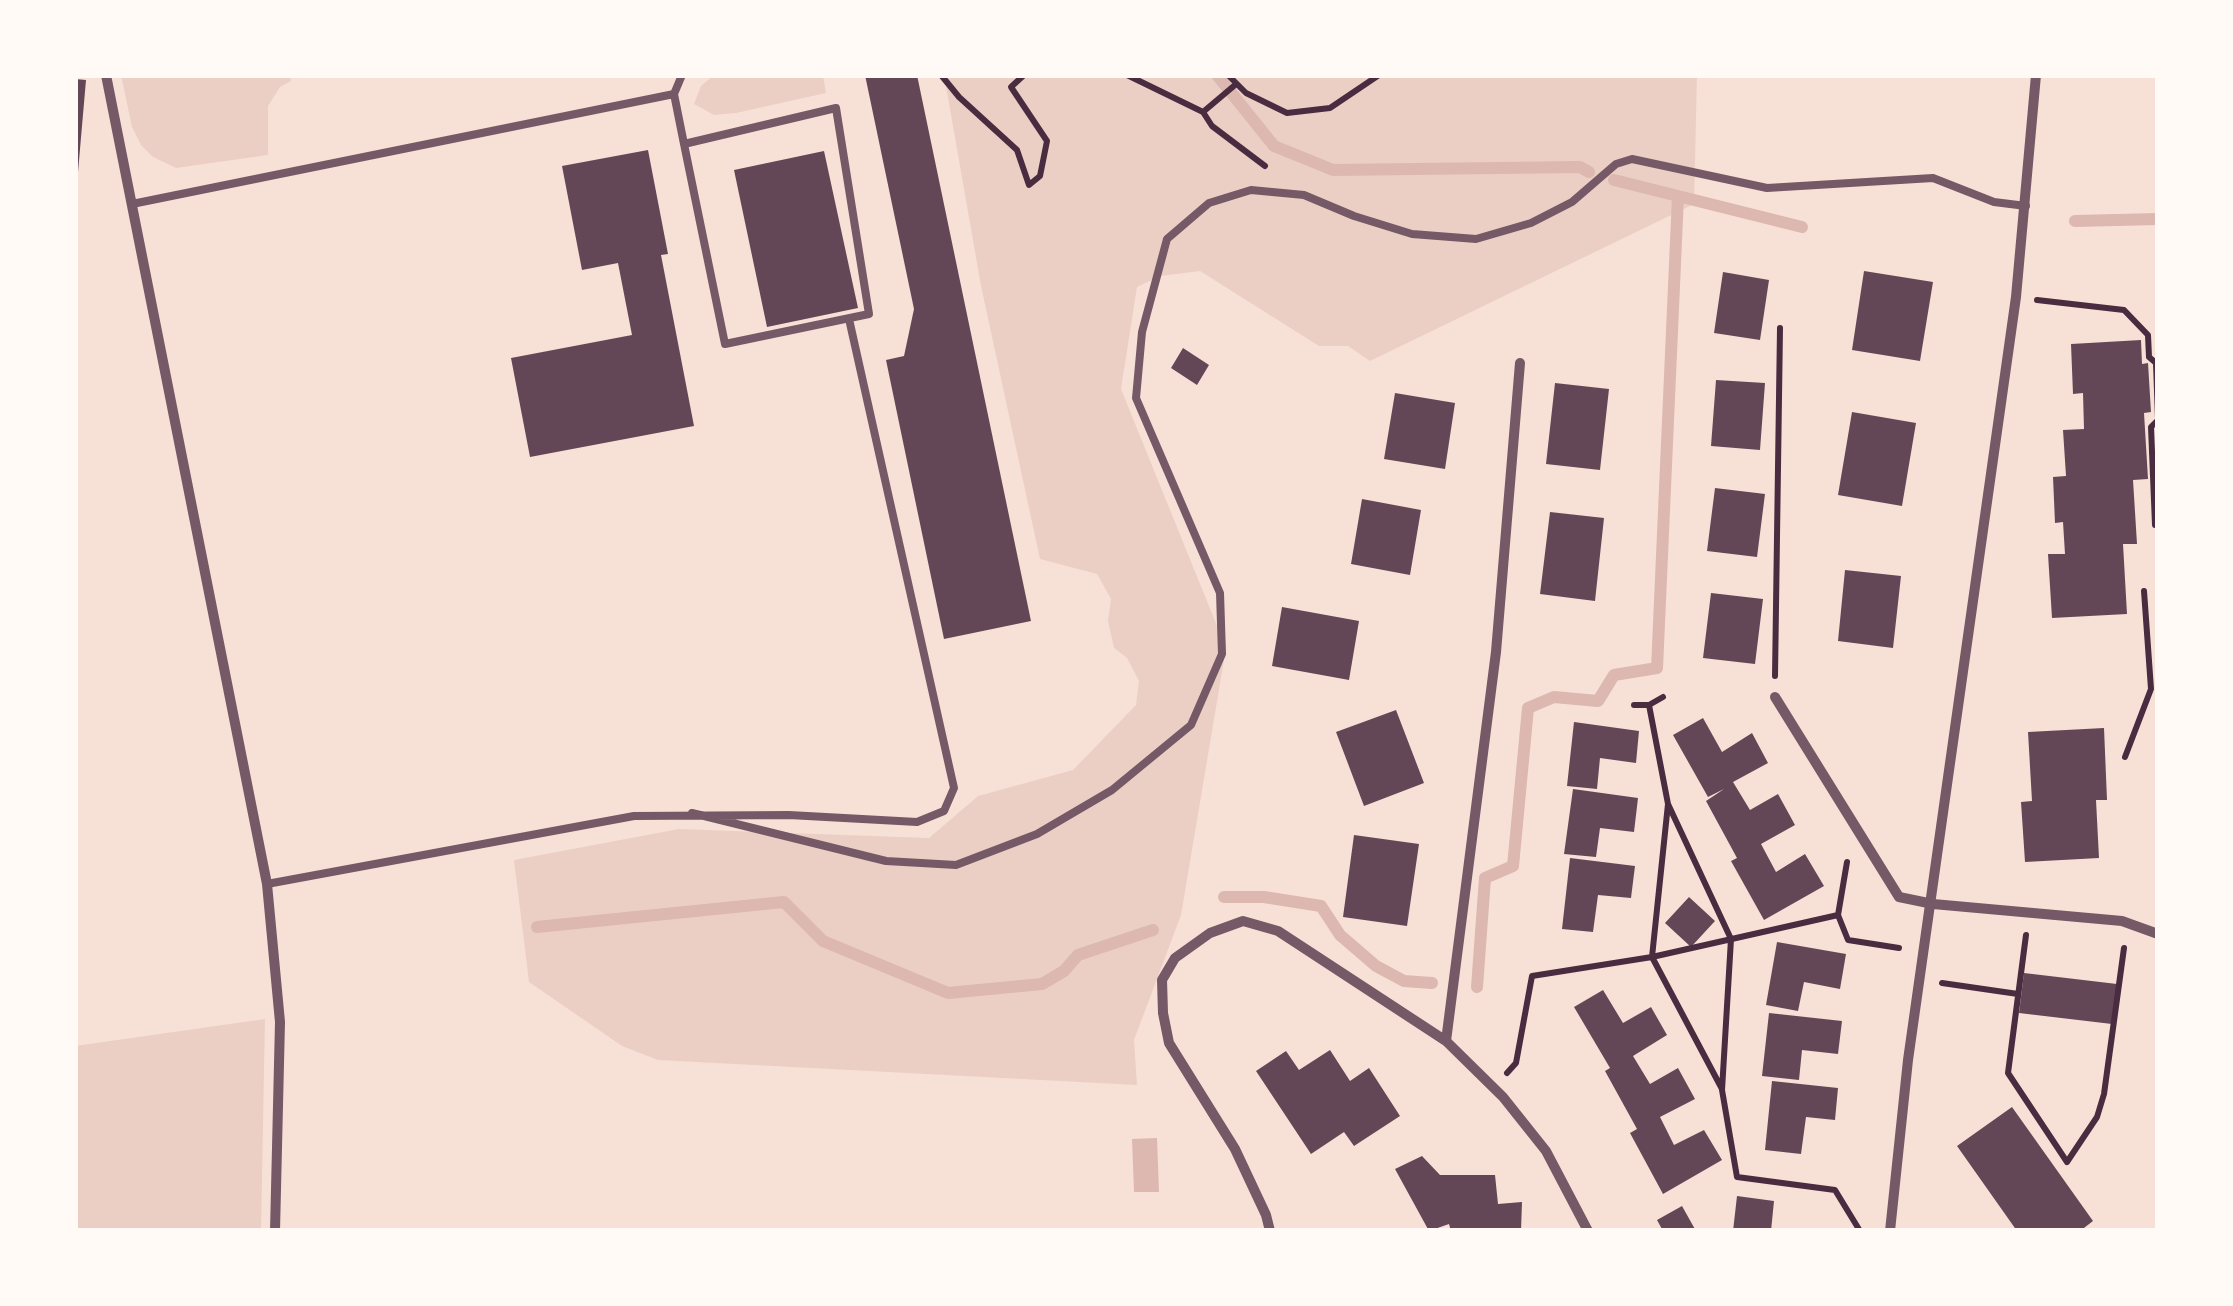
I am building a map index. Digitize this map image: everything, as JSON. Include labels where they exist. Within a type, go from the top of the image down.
[{"type":"street","points":[[106,75],[268,884],[280,1022],[276,1231]]},
{"type":"street","points":[[1890,1231],[1897,1146],[2016,298],[2036,75]]},
{"type":"street","points":[[1446,1041],[1496,652],[1520,364]]},
{"type":"street","points":[[1775,697],[1900,898],[2127,923],[2158,934]]},
{"type":"street","points":[[1270,1231],[1235,1149],[1169,1043],[1163,1013],[1162,980],[1175,958],[1210,933],[1242,921],[1278,931],[1446,1041],[1504,1097],[1546,1151],[1588,1231]]},
{"type":"lane","points":[[682,75],[674,94],[684,144],[725,344],[869,314],[836,108],[684,144]]},
{"type":"lane","points":[[132,204],[674,94]]},
{"type":"lane","points":[[692,813],[886,861],[956,864],[1037,834],[1097,799],[1191,725],[1222,654],[1220,592],[1136,398],[1142,332],[1167,239],[1209,203],[1251,190],[1304,195],[1412,234],[1476,239],[1531,223],[1572,202],[1616,164],[1632,159],[1767,188],[1933,178],[1994,202],[2026,206]]},
{"type":"lane","points":[[268,884],[634,816],[692,813],[917,822],[944,811],[954,788],[849,319]]},
{"type":"path","points":[[941,75],[958,97],[1017,150],[1029,186],[1040,176],[1046,141],[1011,88],[1024,75]]},
{"type":"path","points":[[1127,75],[1203,112],[1212,126],[1304,195]]},
{"type":"path","points":[[1228,75],[1235,85],[1287,112],[1330,108],[1379,75]]},
{"type":"path","points":[[1203,112],[1235,85]]},
{"type":"path","points":[[2016,298],[2124,310],[2148,335],[2149,357],[2156,363],[2157,386],[2158,420],[2151,427],[2155,525]]},
{"type":"path","points":[[1775,697],[1780,328]]},
{"type":"path","points":[[2125,757],[2150,689],[2144,592]]},
{"type":"path","points":[[1634,705],[1649,706],[1663,697]]},
{"type":"path","points":[[1649,706],[1668,804],[1731,939],[1722,1090],[1737,1178],[1835,1190],[1860,1231]]},
{"type":"path","points":[[1668,804],[1652,957],[1722,1090]]},
{"type":"path","points":[[1846,869],[1838,914],[1848,940],[1886,946]]},
{"type":"path","points":[[1516,1063],[1532,976],[1652,957],[1838,914]]},
{"type":"path","points":[[2025,942],[2008,1073],[2066,1162],[2097,1117],[2104,1094],[2127,923]]},
{"type":"path","points":[[1920,980],[2018,994]]},
{"type":"shaded area","points":[[121,75],[290,75],[291,81],[280,87],[268,106],[268,155],[176,168],[153,157],[141,145],[132,127]]},
{"type":"shaded area","points":[[714,75],[823,75],[826,93],[714,115],[694,104],[701,86]]},
{"type":"shaded area","points":[[944,75],[1697,75],[1694,204],[1370,361],[1348,346],[1319,346],[1200,271],[1160,276],[1137,287],[1121,389],[1226,648],[1181,915],[1134,1040],[1137,1085],[658,1060],[622,1046],[529,982],[514,860],[679,829],[929,838],[978,796],[1073,770],[1136,705],[1139,681],[1127,658],[1114,648],[1108,621],[1111,599],[1097,574],[1040,559],[981,286]]},
{"type":"shaded area","points":[[265,1019],[261,1231],[75,1231],[75,1046]]},
{"type":"shaded area","points":[[1157,1138],[1159,1192],[1134,1192],[1132,1139]]},
{"type":"building","points":[[865,75],[917,75],[1031,621],[944,639],[886,360],[904,356],[914,309]]},
{"type":"building","points":[[75,79],[86,80],[78,172],[75,172]]},
{"type":"building","points":[[648,150],[668,254],[661,255],[694,426],[530,457],[511,358],[632,335],[618,263],[582,270],[562,166]]},
{"type":"building","points":[[824,151],[858,308],[767,327],[734,170]]},
{"type":"building","points":[[1864,271],[1933,282],[1920,361],[1852,350]]},
{"type":"building","points":[[1723,272],[1769,280],[1760,340],[1714,333]]},
{"type":"building","points":[[2141,340],[2142,364],[2148,363],[2151,412],[2144,413],[2148,479],[2133,480],[2137,544],[2123,544],[2127,614],[2052,618],[2048,554],[2065,554],[2063,522],[2055,523],[2053,477],[2066,476],[2063,430],[2084,429],[2083,393],[2073,394],[2071,344]]},
{"type":"building","points":[[1183,348],[1209,365],[1197,385],[1171,368]]},
{"type":"building","points":[[1716,380],[1765,383],[1760,450],[1711,446]]},
{"type":"building","points":[[1555,383],[1609,389],[1600,470],[1546,464]]},
{"type":"building","points":[[1395,393],[1455,403],[1445,469],[1384,459]]},
{"type":"building","points":[[1852,412],[1916,423],[1902,506],[1838,495]]},
{"type":"building","points":[[1715,488],[1765,494],[1757,557],[1707,551]]},
{"type":"building","points":[[1362,499],[1421,510],[1410,575],[1351,564]]},
{"type":"building","points":[[1550,512],[1604,518],[1595,601],[1540,594]]},
{"type":"building","points":[[1845,570],[1901,576],[1893,648],[1838,641]]},
{"type":"building","points":[[1711,593],[1763,599],[1755,664],[1703,658]]},
{"type":"building","points":[[1282,607],[1359,621],[1349,680],[1272,666]]},
{"type":"building","points":[[1396,710],[1424,783],[1364,806],[1336,732]]},
{"type":"building","points":[[1703,718],[1722,752],[1752,733],[1768,763],[1733,782],[1750,810],[1778,794],[1795,825],[1761,844],[1776,872],[1805,854],[1824,886],[1764,920],[1731,861],[1737,858],[1706,801],[1724,789],[1708,797],[1673,735]]},
{"type":"building","points":[[1574,722],[1639,731],[1636,763],[1600,758],[1597,789],[1567,786]]},
{"type":"building","points":[[2104,728],[2107,800],[2096,800],[2099,858],[2025,862],[2021,802],[2032,801],[2028,732]]},
{"type":"building","points":[[1573,789],[1638,798],[1634,832],[1600,828],[1596,857],[1564,854]]},
{"type":"building","points":[[1354,835],[1419,844],[1407,926],[1343,917]]},
{"type":"building","points":[[1570,858],[1635,866],[1631,898],[1598,895],[1593,932],[1562,929]]},
{"type":"building","points":[[1689,897],[1715,921],[1691,947],[1665,923]]},
{"type":"building","points":[[1777,942],[1846,954],[1840,989],[1804,982],[1798,1011],[1766,1005]]},
{"type":"building","points":[[2024,973],[2117,984],[2112,1024],[2019,1013]]},
{"type":"building","points":[[1603,990],[1623,1023],[1651,1007],[1667,1035],[1633,1056],[1650,1084],[1678,1068],[1695,1099],[1660,1117],[1674,1145],[1704,1130],[1722,1160],[1663,1194],[1630,1133],[1637,1129],[1605,1071],[1610,1068],[1574,1007]]},
{"type":"building","points":[[1769,1013],[1842,1021],[1838,1054],[1802,1050],[1799,1080],[1762,1076]]},
{"type":"building","points":[[1330,1050],[1350,1081],[1369,1068],[1400,1116],[1354,1146],[1344,1132],[1311,1154],[1256,1071],[1286,1051],[1299,1070]]},
{"type":"building","points":[[1772,1081],[1838,1088],[1835,1120],[1806,1117],[1801,1154],[1765,1150]]},
{"type":"building","points":[[2012,1107],[2093,1221],[2080,1231],[2017,1231],[1957,1146]]},
{"type":"building","points":[[1422,1156],[1440,1175],[1495,1175],[1498,1204],[1522,1202],[1521,1231],[1451,1231],[1449,1224],[1429,1231],[1395,1169]]},
{"type":"building","points":[[1737,1196],[1774,1201],[1771,1231],[1733,1231]]},
{"type":"building","points":[[1682,1206],[1696,1231],[1663,1231],[1657,1220]]},
{"type":"waterway","points":[[1217,75],[1274,146],[1333,170],[1580,167],[1589,172]]},
{"type":"waterway","points":[[1614,180],[1802,227]]},
{"type":"waterway","points":[[1477,987],[1485,878],[1513,866],[1528,708],[1554,697],[1598,701],[1614,675],[1657,668],[1678,196]]},
{"type":"waterway","points":[[2075,221],[2158,219]]},
{"type":"waterway","points":[[1224,897],[1264,897],[1321,906],[1340,935],[1376,966],[1404,981],[1432,983]]},
{"type":"waterway","points":[[537,927],[784,902],[823,941],[948,993],[1042,984],[1064,971],[1078,955],[1153,930]]}]
